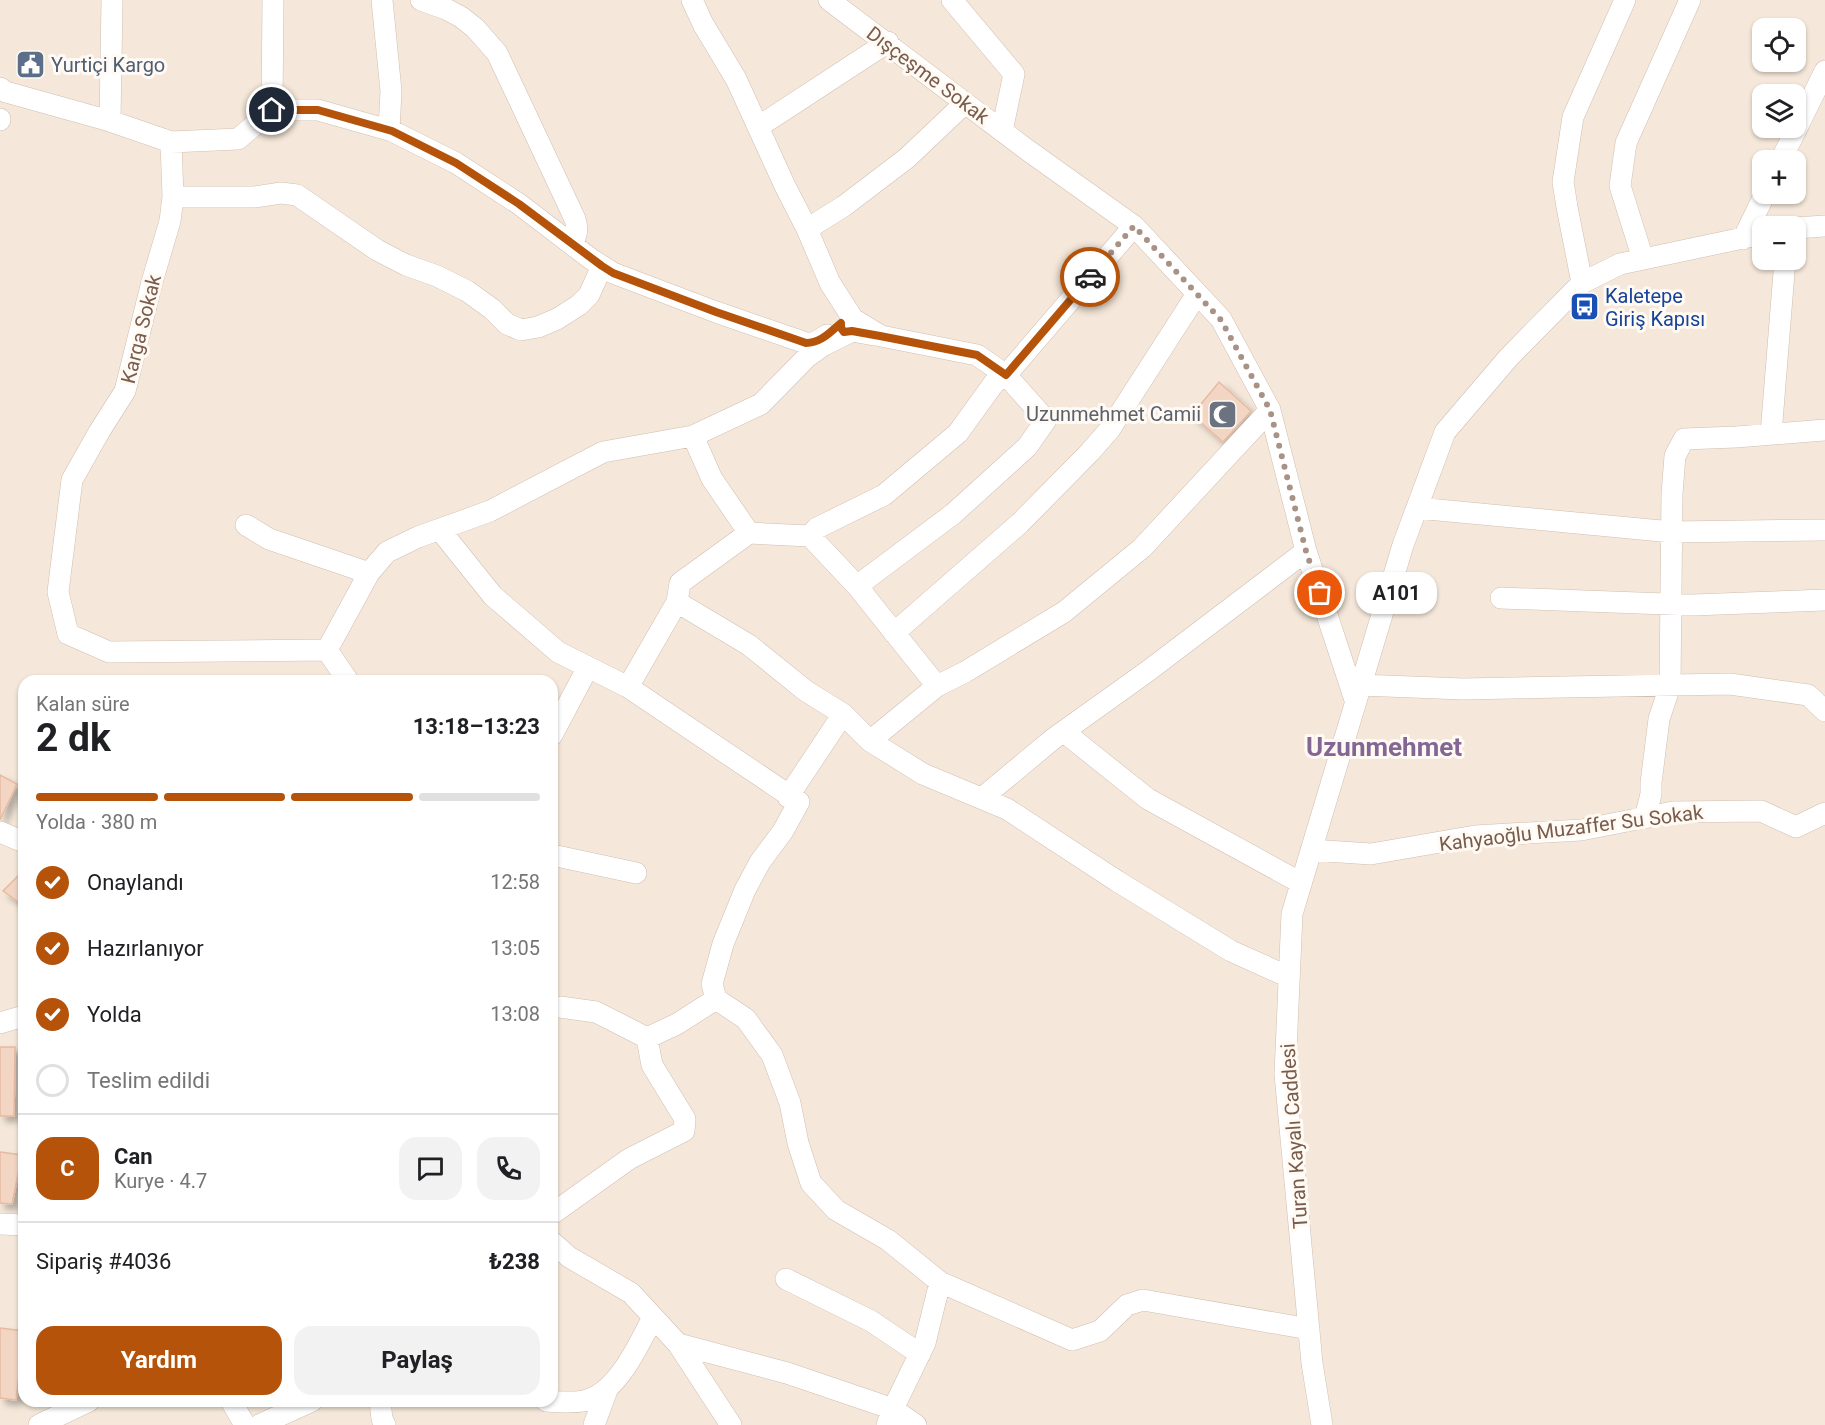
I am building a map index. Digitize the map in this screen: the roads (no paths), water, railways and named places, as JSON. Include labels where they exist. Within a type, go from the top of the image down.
[{"type":"street","points":[[110,121],[111,0]]},
{"type":"street","points":[[272,110],[273,0]]},
{"type":"street","points":[[382,0],[391,91],[389,130]]},
{"type":"street","points":[[421,0],[461,17],[474,27],[497,53],[575,219],[577,229],[572,244]]},
{"type":"street","points":[[692,0],[703,24],[736,79],[807,229],[848,324],[880,336],[977,355],[1006,375],[1046,420],[1027,447],[953,514],[857,586]]},
{"type":"street","name":"Dışçeşme Sokak","points":[[830,0],[1026,149],[1134,226],[1221,320],[1270,410],[1306,551],[1358,692]]},
{"type":"street","points":[[952,0],[1014,74],[1002,131]]},
{"type":"street","points":[[1582,283],[1563,182],[1573,117],[1625,0]]},
{"type":"street","points":[[1643,259],[1620,186],[1626,143],[1690,0]]},
{"type":"street","points":[[758,127],[887,42]]},
{"type":"street","points":[[1786,150],[1825,71]]},
{"type":"street","points":[[0,88],[6,92],[110,121],[171,142],[238,140],[272,110],[318,110],[389,130],[456,163],[519,204],[602,266],[626,279],[807,350]]},
{"type":"street","points":[[807,229],[844,206],[907,158],[965,103]]},
{"type":"street","name":"Karga Sokak","points":[[171,142],[173,197],[170,221],[125,391],[72,480],[58,592],[68,634],[109,652],[327,650]]},
{"type":"street","points":[[173,197],[254,197],[281,193],[297,195],[377,250],[467,291],[492,309],[507,324],[521,330],[537,327],[557,319],[579,305],[589,295],[602,266]]},
{"type":"street","points":[[810,536],[817,528],[884,495],[958,433],[994,383],[1006,375],[1134,226]]},
{"type":"street","points":[[1806,227],[1825,226]]},
{"type":"street","name":"Turan Kayalı Caddesi","points":[[1322,1425],[1309,1329],[1285,1074],[1292,914],[1403,545],[1445,432],[1509,357],[1582,283],[1620,264],[1752,236]]},
{"type":"street","points":[[1771,434],[1784,270]]},
{"type":"street","points":[[894,633],[1020,523],[1090,452],[1110,429],[1197,294]]},
{"type":"street","points":[[344,675],[327,650],[369,573],[387,552],[418,537],[490,511],[603,452],[693,436],[761,404],[807,350],[824,345],[848,324]]},
{"type":"street","points":[[870,741],[937,686],[965,672],[1064,612],[1142,548],[1270,410]]},
{"type":"street","points":[[1645,818],[1651,794],[1659,719],[1670,686],[1671,494],[1675,456],[1684,439],[1825,430]]},
{"type":"street","points":[[693,436],[712,479],[749,533]]},
{"type":"street","points":[[1417,508],[1672,532],[1825,530]]},
{"type":"street","points":[[246,525],[269,539],[369,573]]},
{"type":"street","points":[[440,530],[494,596],[558,652],[628,687],[799,802],[783,831],[760,862],[745,890],[723,944],[712,984],[716,999],[746,1019],[771,1055],[790,1103],[798,1143],[811,1183],[836,1210],[888,1240],[940,1282],[1072,1340],[1100,1331],[1127,1305],[1143,1300],[1309,1329]]},
{"type":"street","points":[[628,687],[676,602],[680,583],[749,533],[810,536],[857,586],[937,686]]},
{"type":"street","points":[[982,798],[1064,732],[1306,551]]},
{"type":"street","points":[[1501,598],[1671,604],[1825,600]]},
{"type":"street","points":[[676,602],[749,645],[806,691],[843,714],[870,741],[923,774],[1007,809],[1117,881],[1231,951],[1289,977]]},
{"type":"street","points":[[558,724],[588,667]]},
{"type":"street","points":[[1358,692],[1730,684],[1808,695],[1825,711]]},
{"type":"street","points":[[788,796],[843,714]]},
{"type":"street","points":[[1064,732],[1148,799],[1301,883]]},
{"type":"street","name":"Kahyaoğlu Muzaffer Su Sokak","points":[[1311,850],[1371,854],[1475,836],[1581,830],[1673,812],[1761,811],[1796,827],[1825,813]]},
{"type":"street","points":[[0,832],[18,840]]},
{"type":"street","points":[[558,856],[636,873]]},
{"type":"street","points":[[647,1038],[676,1024],[716,999]]},
{"type":"street","points":[[560,1007],[596,1012],[647,1038]]},
{"type":"street","points":[[0,1023],[18,1018]]},
{"type":"street","points":[[558,1210],[629,1159],[684,1131],[685,1119],[652,1065],[647,1038]]},
{"type":"street","points":[[0,1224],[18,1225]]},
{"type":"street","points":[[558,1247],[569,1257],[631,1293],[678,1344],[731,1425]]},
{"type":"street","points":[[786,1279],[871,1321],[920,1354]]},
{"type":"street","points":[[890,1417],[925,1342],[940,1282]]},
{"type":"street","points":[[594,1425],[607,1390],[634,1354],[653,1317]]},
{"type":"street","points":[[678,1344],[787,1373],[890,1417],[916,1425]]},
{"type":"street","points":[[558,1402],[585,1401],[607,1390]]},
{"type":"street","points":[[39,1425],[76,1407]]},
{"type":"street","points":[[234,1407],[245,1425]]},
{"type":"street","points":[[259,1425],[299,1407]]},
{"type":"street","points":[[378,1407],[385,1425]]},
{"type":"place","name":"Yurtiçi Kargo","points":[[30,65]]},
{"type":"place","name":"Kaletepe Giriş Kapısı","points":[[1584,307]]},
{"type":"place","name":"Uzunmehmet Camii","points":[[1222,414]]},
{"type":"place","name":"A101","points":[[1320,593]]},
{"type":"district","name":"Uzunmehmet","points":[[1384,747]]}]
